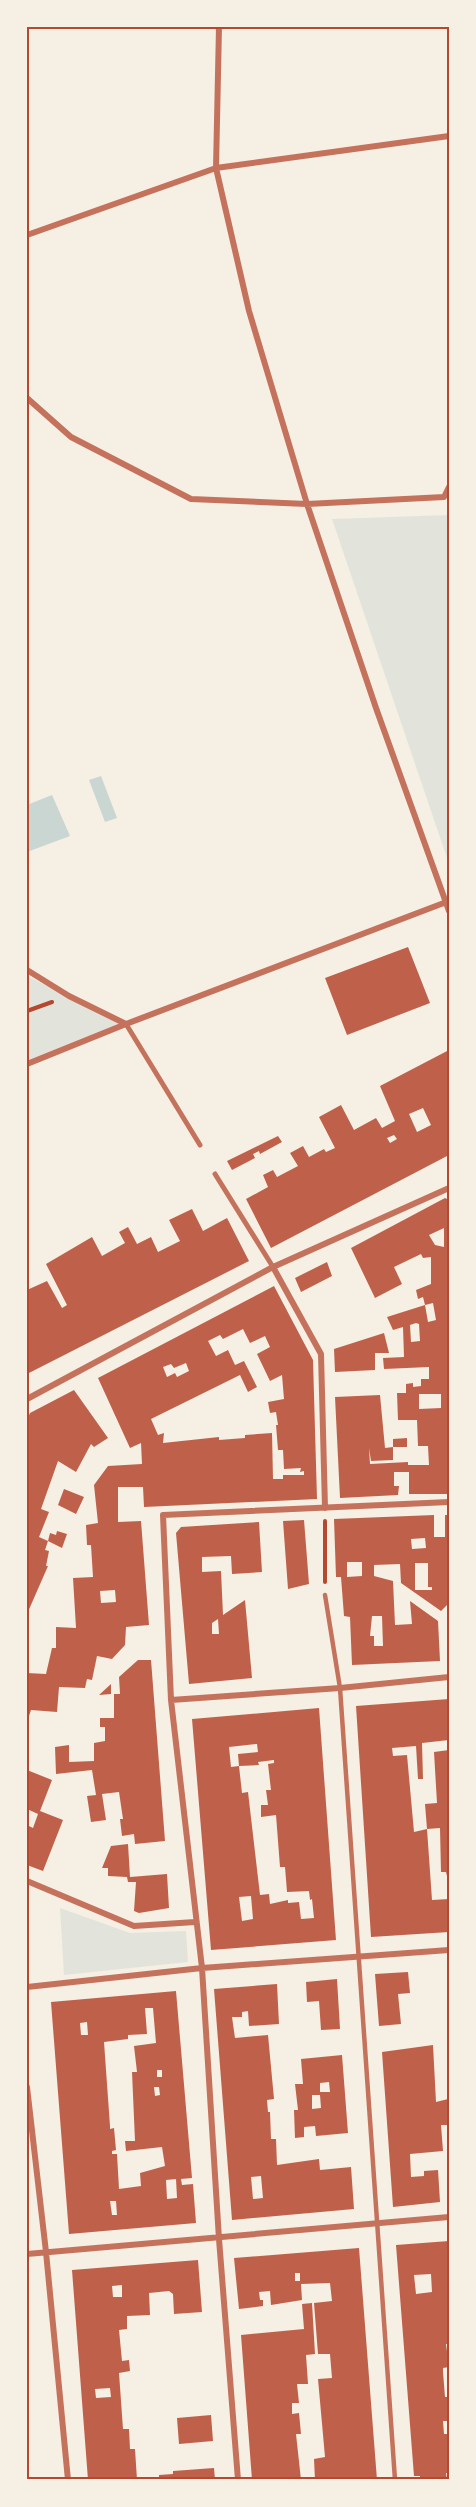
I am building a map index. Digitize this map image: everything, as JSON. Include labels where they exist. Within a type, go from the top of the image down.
[{"type":"street","points":[[219,27],[216,168],[249,311],[307,504],[376,708],[448,901],[449,911]]},
{"type":"street","points":[[27,235],[216,168],[449,136]]},
{"type":"street","points":[[27,398],[71,437],[191,499],[307,504],[444,497],[449,487]]},
{"type":"street","points":[[27,1064],[448,901]]},
{"type":"street","points":[[27,970],[69,996],[126,1024],[200,1145]]},
{"type":"street","points":[[215,1174],[273,1267],[321,1354],[325,1508]]},
{"type":"street","points":[[27,1399],[273,1267],[449,1188]]},
{"type":"street","points":[[238,2480],[219,2239],[202,1968],[171,1700],[163,1515],[449,1502]]},
{"type":"street","points":[[171,1700],[340,1689],[449,1677]]},
{"type":"street","points":[[27,1881],[134,1926],[195,1922]]},
{"type":"street","points":[[27,1987],[202,1968],[449,1950]]},
{"type":"street","points":[[27,2087],[68,2480]]},
{"type":"street","points":[[27,2254],[219,2239],[449,2217]]},
{"type":"lane","points":[[325,1595],[340,1689],[395,2480]]},
{"type":"path","points":[[325,1508],[325,1595]]},
{"type":"shaded area","points":[[449,515],[449,864],[332,519]]},
{"type":"shaded area","points":[[101,776],[117,818],[105,822],[89,780]]},
{"type":"shaded area","points":[[52,795],[70,836],[27,852],[27,805]]},
{"type":"shaded area","points":[[27,976],[126,1024],[27,1064]]},
{"type":"shaded area","points":[[60,1908],[130,1933],[186,1931],[188,1962],[64,1975]]},
{"type":"building","points":[[408,947],[430,1003],[347,1035],[325,978]]},
{"type":"building","points":[[449,1050],[449,1155],[271,1248],[246,1199],[268,1187],[263,1175],[273,1170],[277,1177],[298,1166],[290,1153],[303,1146],[309,1157],[324,1149],[326,1152],[335,1148],[319,1117],[341,1105],[354,1130],[376,1118],[382,1128],[395,1121],[380,1086]],"holes":[[[423,1108],[431,1125],[417,1132],[409,1114]],[[394,1135],[397,1139],[390,1143],[387,1138]]]},
{"type":"building","points":[[278,1136],[282,1142],[260,1154],[259,1151],[253,1154],[255,1158],[232,1170],[227,1161]]},
{"type":"building","points":[[445,1198],[449,1200],[449,1494],[409,1494],[409,1472],[394,1472],[394,1486],[399,1486],[398,1495],[340,1498],[335,1397],[380,1395],[385,1448],[393,1447],[393,1460],[371,1461],[369,1448],[370,1464],[408,1462],[408,1465],[429,1465],[428,1446],[418,1446],[417,1420],[398,1420],[397,1393],[406,1393],[406,1384],[413,1383],[413,1387],[421,1386],[421,1379],[429,1379],[429,1367],[384,1369],[383,1358],[404,1357],[403,1327],[393,1330],[387,1317],[425,1305],[423,1297],[418,1299],[416,1290],[431,1284],[431,1257],[423,1258],[421,1254],[394,1267],[402,1284],[375,1298],[351,1248]],"holes":[[[444,1228],[444,1247],[435,1245],[429,1235]],[[433,1303],[436,1320],[428,1322],[425,1305]],[[419,1324],[420,1341],[411,1342],[410,1325]],[[419,1394],[441,1394],[441,1408],[419,1409]]]},
{"type":"building","points":[[192,1209],[203,1231],[227,1218],[249,1261],[27,1374],[27,1290],[47,1281],[62,1308],[67,1305],[46,1264],[92,1237],[102,1256],[125,1243],[119,1232],[128,1227],[137,1244],[151,1237],[158,1252],[180,1241],[169,1220]]},
{"type":"building","points":[[327,1262],[332,1276],[301,1292],[295,1278]]},
{"type":"building","points":[[274,1286],[313,1360],[317,1499],[144,1507],[143,1487],[118,1487],[118,1522],[141,1521],[149,1625],[126,1627],[125,1645],[112,1659],[97,1656],[92,1680],[87,1679],[85,1688],[59,1687],[57,1712],[31,1710],[27,1722],[27,1673],[46,1674],[52,1648],[56,1648],[56,1627],[76,1628],[73,1578],[93,1577],[91,1545],[87,1545],[86,1525],[98,1523],[94,1485],[108,1466],[142,1464],[141,1443],[130,1448],[98,1378]],"holes":[[[243,1329],[250,1343],[265,1336],[270,1347],[257,1354],[270,1381],[282,1375],[284,1399],[268,1402],[270,1413],[276,1412],[278,1450],[283,1450],[284,1469],[301,1468],[300,1472],[304,1471],[304,1475],[283,1475],[283,1479],[273,1479],[272,1433],[245,1435],[245,1438],[219,1440],[219,1437],[163,1443],[164,1433],[158,1435],[151,1419],[240,1375],[248,1392],[257,1387],[244,1361],[235,1365],[228,1350],[216,1356],[208,1341],[220,1335],[223,1339]],[[186,1363],[189,1371],[177,1377],[175,1373],[167,1377],[163,1367],[171,1364],[174,1368]],[[115,1590],[116,1602],[101,1603],[100,1591]]]},
{"type":"building","points":[[384,1333],[389,1353],[375,1353],[375,1370],[335,1372],[334,1349]]},
{"type":"building","points":[[74,1390],[108,1438],[94,1447],[91,1444],[76,1472],[58,1461],[41,1509],[49,1512],[39,1537],[48,1541],[45,1550],[49,1551],[46,1566],[48,1566],[27,1614],[27,1420],[30,1413]]},
{"type":"building","points":[[407,1438],[407,1447],[393,1447],[393,1439]]},
{"type":"building","points":[[64,1489],[84,1497],[76,1514],[58,1505]]},
{"type":"building","points":[[434,1515],[434,1537],[445,1537],[445,1515],[449,1515],[449,1615],[447,1605],[441,1611],[401,1583],[400,1564],[374,1565],[374,1576],[393,1581],[395,1625],[412,1624],[410,1601],[438,1621],[440,1661],[352,1665],[350,1617],[344,1616],[341,1577],[336,1577],[334,1519]],"holes":[[[425,1538],[426,1548],[412,1549],[411,1539]],[[347,1562],[362,1562],[362,1576],[347,1577]],[[415,1563],[428,1563],[428,1587],[432,1587],[432,1590],[415,1590]],[[372,1616],[382,1616],[383,1646],[374,1646],[374,1636],[370,1636]]]},
{"type":"building","points":[[304,1520],[309,1584],[288,1589],[283,1521]]},
{"type":"building","points":[[259,1522],[262,1572],[232,1574],[231,1556],[202,1557],[202,1572],[221,1571],[223,1615],[245,1600],[252,1678],[189,1684],[176,1533],[181,1527]],"holes":[[[218,1619],[219,1634],[212,1634],[212,1623]]]},
{"type":"building","points":[[57,1531],[67,1534],[62,1548],[48,1541],[50,1533],[56,1535]]},
{"type":"building","points":[[138,1660],[151,1660],[165,1841],[135,1844],[134,1834],[122,1836],[120,1819],[123,1819],[119,1792],[102,1794],[106,1820],[91,1822],[87,1796],[96,1795],[92,1770],[56,1774],[55,1747],[69,1745],[69,1762],[94,1761],[94,1743],[105,1741],[105,1727],[100,1727],[100,1718],[114,1718],[114,1694],[120,1694],[119,1677]]},
{"type":"building","points":[[111,1684],[111,1694],[99,1695]]},
{"type":"building","points":[[449,1699],[449,1740],[422,1743],[423,1779],[418,1779],[416,1746],[392,1748],[393,1756],[407,1755],[414,1832],[427,1829],[432,1900],[449,1899],[449,1932],[371,1937],[356,1706]]},
{"type":"building","points":[[319,1708],[336,1940],[211,1950],[192,1719]],"holes":[[[257,1744],[258,1752],[238,1754],[239,1766],[231,1767],[229,1747]],[[274,1760],[274,1763],[268,1764],[271,1790],[266,1790],[268,1805],[261,1805],[261,1817],[276,1815],[280,1867],[285,1867],[287,1892],[309,1891],[314,1918],[301,1919],[299,1902],[288,1903],[288,1900],[270,1904],[269,1894],[260,1895],[248,1792],[242,1793],[239,1766],[259,1765],[258,1762]],[[251,1896],[253,1919],[242,1921],[239,1897]]]},
{"type":"building","points":[[449,1750],[448,1880],[446,1872],[441,1872],[440,1828],[427,1829],[425,1804],[437,1803],[434,1752]]},
{"type":"building","points":[[27,1770],[52,1780],[40,1811],[63,1820],[43,1871],[27,1865],[27,1825],[33,1828],[38,1814],[27,1809]]},
{"type":"building","points":[[128,1844],[130,1877],[167,1874],[169,1908],[139,1913],[134,1911],[136,1882],[128,1882],[127,1877],[108,1876],[108,1868],[102,1868],[111,1846]]},
{"type":"building","points":[[408,1972],[410,1993],[398,1994],[401,2024],[379,2026],[375,1974]]},
{"type":"building","points":[[337,1979],[340,2029],[321,2030],[319,2001],[307,2002],[306,1982]]},
{"type":"building","points":[[277,1984],[279,2024],[249,2026],[248,2011],[242,2012],[242,2017],[232,2017],[235,2038],[268,2035],[274,2099],[267,2100],[271,2139],[276,2139],[277,2165],[319,2159],[320,2170],[351,2167],[354,2209],[232,2220],[214,1989]],"holes":[[[261,2176],[263,2198],[253,2199],[251,2177]]]},
{"type":"building","points":[[176,1991],[192,2178],[181,2179],[182,2185],[193,2184],[196,2223],[69,2234],[51,2002]],"holes":[[[145,2008],[153,2008],[156,2043],[134,2046],[137,2072],[132,2072],[135,2141],[125,2141],[126,2151],[162,2147],[165,2166],[140,2173],[141,2186],[119,2189],[117,2154],[112,2154],[112,2151],[116,2150],[114,2128],[110,2129],[104,2042],[128,2039],[128,2035],[147,2034]],[[87,2022],[88,2035],[81,2035],[80,2023]],[[157,2070],[162,2070],[162,2077],[157,2077]],[[154,2087],[159,2087],[160,2095],[155,2096]],[[176,2179],[177,2198],[167,2199],[166,2180]],[[110,2201],[116,2201],[117,2215],[112,2215]]]},
{"type":"building","points":[[433,2045],[436,2102],[448,2099],[449,2125],[441,2125],[443,2151],[410,2154],[411,2177],[424,2176],[424,2171],[438,2170],[440,2202],[393,2207],[382,2052]]},
{"type":"building","points":[[342,2055],[348,2133],[316,2136],[315,2126],[304,2127],[304,2137],[295,2138],[294,2110],[298,2110],[295,2084],[303,2084],[301,2059]],"holes":[[[329,2082],[330,2092],[320,2092],[320,2083]],[[312,2095],[320,2095],[321,2108],[312,2109]]]},
{"type":"building","points":[[449,2241],[449,2344],[446,2344],[449,2367],[443,2368],[445,2397],[449,2397],[449,2421],[443,2421],[444,2434],[449,2434],[447,2480],[420,2480],[420,2476],[414,2476],[396,2245]],"holes":[[[431,2274],[432,2292],[416,2294],[414,2275]]]},
{"type":"building","points":[[359,2248],[377,2480],[315,2480],[314,2459],[325,2457],[318,2379],[332,2378],[330,2354],[318,2354],[314,2303],[332,2301],[330,2283],[301,2284],[302,2300],[271,2305],[270,2291],[259,2292],[263,2306],[239,2309],[234,2258]],"holes":[[[295,2273],[300,2273],[300,2281],[295,2281]]]},
{"type":"building","points":[[198,2260],[202,2312],[174,2314],[173,2294],[169,2291],[149,2293],[150,2315],[127,2316],[127,2329],[119,2330],[122,2361],[129,2360],[130,2371],[119,2373],[123,2429],[129,2429],[130,2449],[135,2449],[137,2480],[88,2480],[72,2270]],"holes":[[[122,2285],[122,2297],[113,2297],[112,2286]],[[110,2388],[111,2397],[96,2398],[95,2389]]]},
{"type":"building","points":[[312,2303],[315,2354],[306,2355],[308,2384],[297,2384],[299,2403],[292,2403],[292,2414],[299,2413],[301,2434],[296,2434],[301,2480],[252,2480],[241,2335],[304,2329],[302,2304]]},
{"type":"building","points":[[211,2415],[213,2441],[179,2444],[177,2418]]},
{"type":"building","points":[[214,2468],[215,2480],[159,2480],[159,2475],[173,2474],[173,2471]]}]
